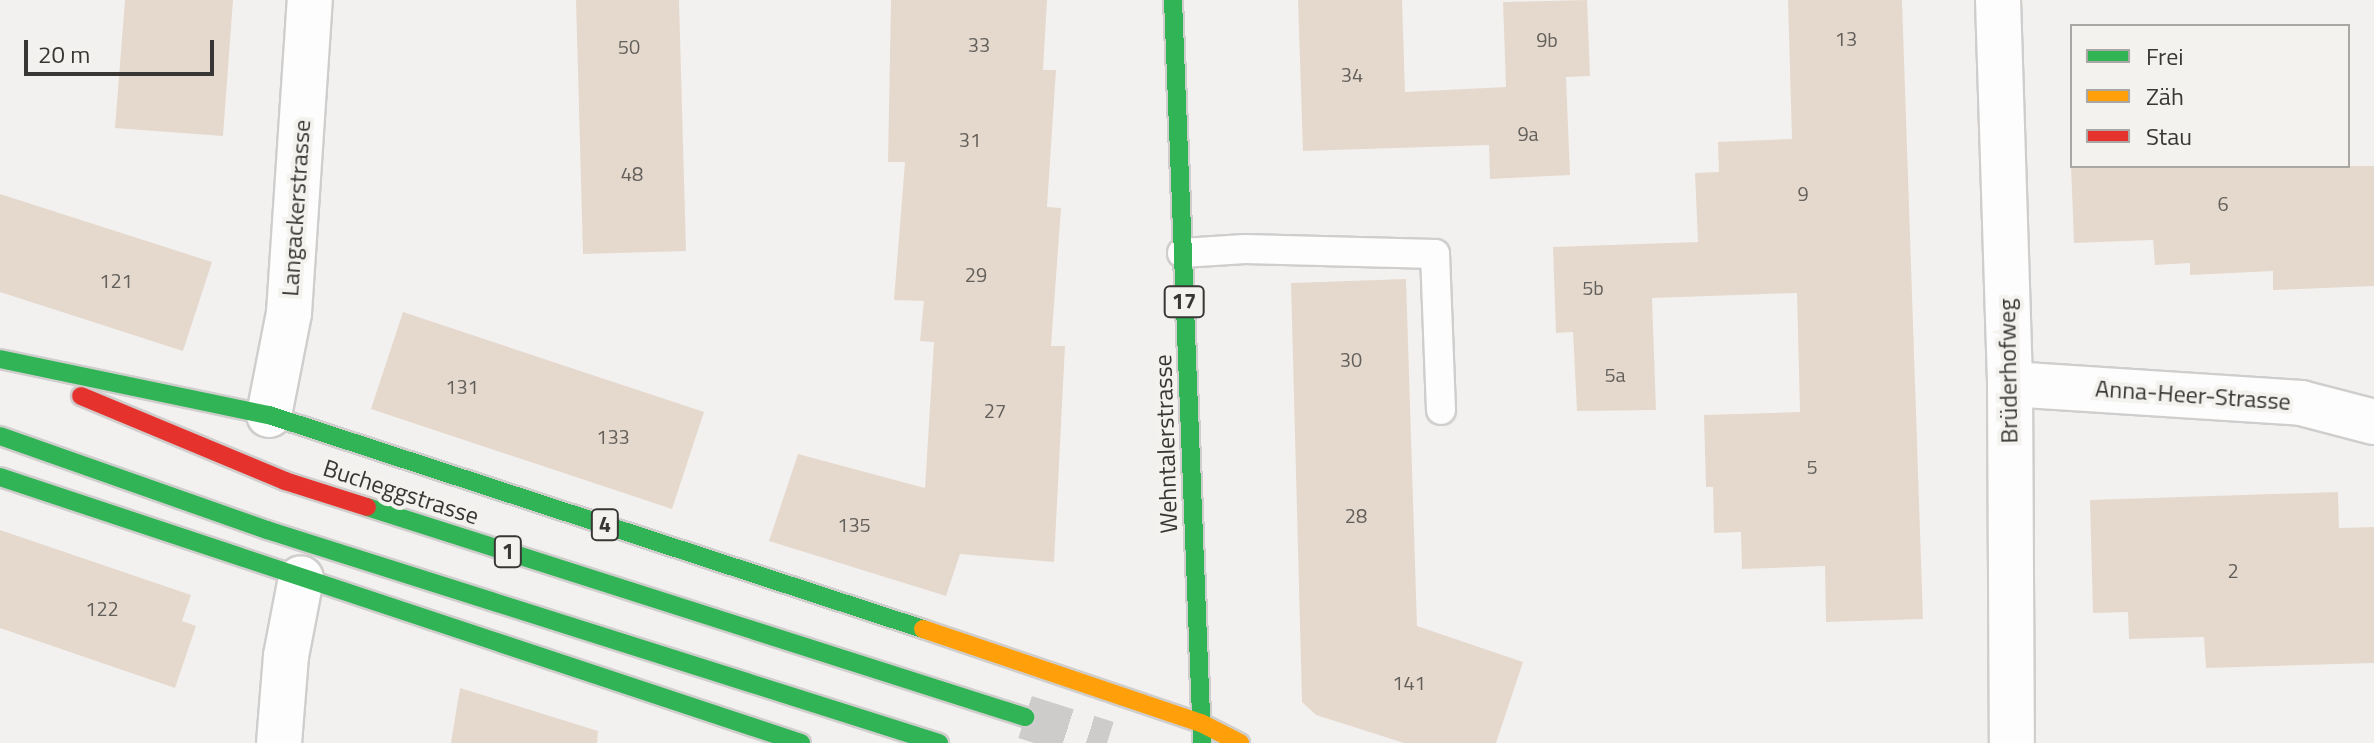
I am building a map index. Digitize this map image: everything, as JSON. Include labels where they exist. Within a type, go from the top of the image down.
[{"type":"main road","name":"Wehntalerstrasse","points":[[1173,0],[1202,743]]},
{"type":"main road","name":"4","points":[[0,361],[269,415],[1201,723],[1240,743]]},
{"type":"main road","name":"Bucheggstrasse","points":[[0,361],[285,481],[1025,717]]},
{"type":"main road","name":"1","points":[[0,436],[267,530],[939,743]]},
{"type":"main road","points":[[0,477],[801,743]]},
{"type":"street","name":"Langackerstrasse","points":[[269,415],[289,313],[310,0]]},
{"type":"street","name":"Brüderhofweg","points":[[1998,0],[2010,384],[2012,743]]},
{"type":"street","name":"Anna-Heer-Strasse","points":[[2010,384],[2301,403],[2374,422]]},
{"type":"street","points":[[279,743],[286,656],[301,578]]},
{"type":"lane","points":[[1182,253],[1245,249],[1435,254],[1441,410]]},
{"type":"building","points":[[125,0],[233,0],[223,136],[115,128]]},
{"type":"building","points":[[576,0],[679,0],[686,251],[583,254]]},
{"type":"building","points":[[891,0],[1047,0],[1043,70],[1056,70],[1047,207],[1061,208],[1051,346],[1065,346],[1054,562],[960,554],[946,596],[769,541],[798,454],[925,488],[934,342],[920,341],[924,301],[894,300],[905,162],[888,162]]},
{"type":"building","points":[[1298,0],[1402,0],[1405,92],[1506,87],[1503,2],[1587,0],[1590,76],[1566,77],[1570,175],[1490,179],[1489,145],[1303,151]]},
{"type":"building","points":[[1788,0],[1902,0],[1923,619],[1826,622],[1825,566],[1742,569],[1741,532],[1714,533],[1713,487],[1706,487],[1704,415],[1800,412],[1797,293],[1652,298],[1656,410],[1577,411],[1573,332],[1556,333],[1553,247],[1698,242],[1695,173],[1719,172],[1718,142],[1792,139]]},
{"type":"building","points":[[2374,166],[2374,286],[2273,290],[2273,271],[2190,275],[2190,263],[2155,265],[2153,240],[2074,243],[2071,168]]},
{"type":"building","points":[[0,194],[212,262],[183,351],[0,292]]},
{"type":"building","points":[[1406,279],[1417,626],[1523,662],[1496,743],[1404,743],[1316,715],[1302,702],[1291,283]]},
{"type":"building","points":[[403,312],[704,412],[672,509],[371,409]]},
{"type":"building","points":[[2338,492],[2339,528],[2374,527],[2374,663],[2206,668],[2204,637],[2129,639],[2128,612],[2093,613],[2090,500]]},
{"type":"building","points":[[0,530],[191,595],[182,621],[196,626],[175,688],[0,628]]},
{"type":"building","points":[[460,688],[598,731],[597,743],[451,743]]},
{"type":"tunnel","points":[[1025,717],[1107,743]]},
{"type":"traffic: fast","points":[[1173,0],[1202,743]]},
{"type":"traffic: fast","points":[[0,359],[269,415],[923,629]]},
{"type":"traffic: fast","points":[[0,436],[267,530],[939,743]]},
{"type":"traffic: fast","points":[[0,477],[801,743]]},
{"type":"traffic: fast","points":[[367,507],[1025,717]]},
{"type":"traffic: slow","points":[[923,629],[1201,723],[1240,743]]},
{"type":"traffic: jam","points":[[81,396],[285,481],[367,507]]}]
